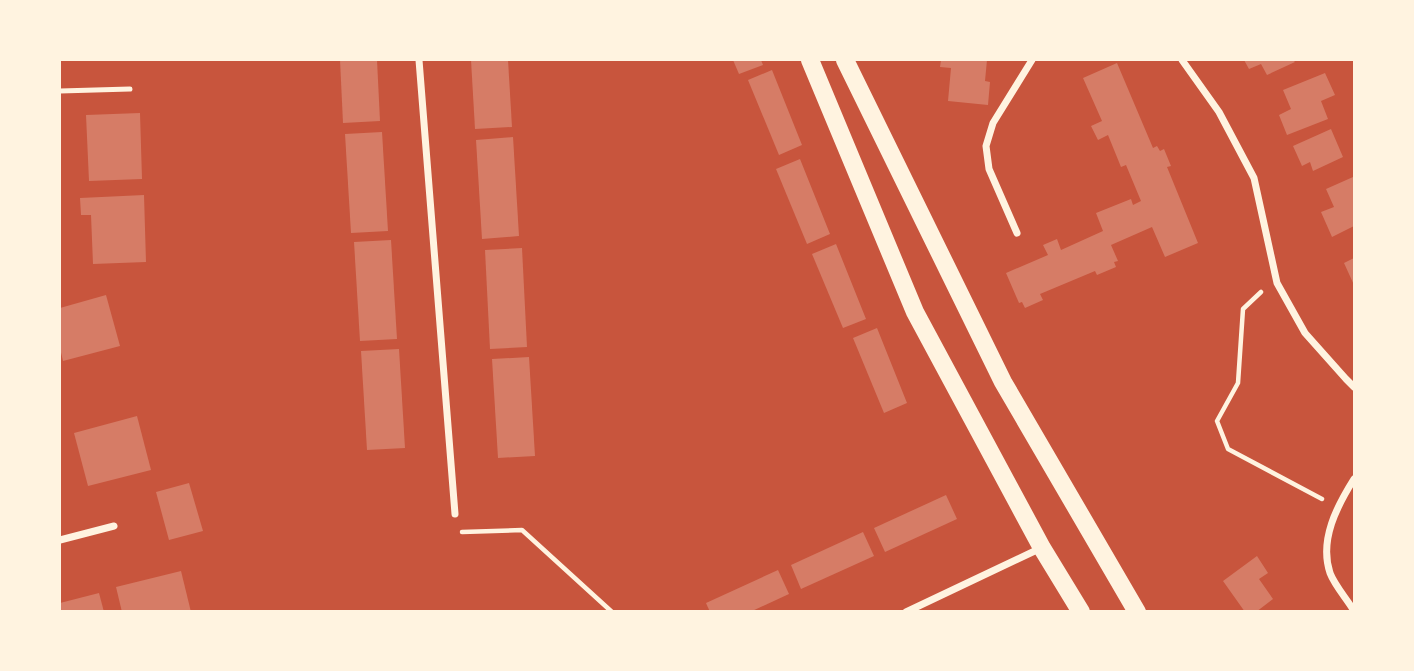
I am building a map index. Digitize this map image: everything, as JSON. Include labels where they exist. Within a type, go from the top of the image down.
[{"type":"main road","points":[[810,60],[915,312],[1042,548],[1081,611]]},
{"type":"main road","points":[[845,60],[1003,382],[1137,611]]},
{"type":"street","points":[[419,60],[455,514]]},
{"type":"street","points":[[1017,233],[989,169],[986,146],[993,123],[1032,60]]},
{"type":"street","points":[[1182,60],[1219,112],[1254,178],[1276,283],[1305,332],[1354,387]]},
{"type":"street","points":[[1354,479],[1330,527],[1326,551],[1331,575],[1354,611]]},
{"type":"street","points":[[60,540],[114,526]]},
{"type":"street","points":[[906,611],[1042,548]]},
{"type":"lane","points":[[60,91],[130,89]]},
{"type":"path","points":[[1244,309],[1238,383],[1217,422],[1228,449],[1338,507]]},
{"type":"path","points":[[455,514],[453,532],[522,530],[612,611]]},
{"type":"building","points":[[340,60],[377,60],[380,121],[343,123]]},
{"type":"building","points":[[471,60],[508,60],[512,127],[475,129]]},
{"type":"building","points":[[733,60],[761,60],[763,65],[739,74]]},
{"type":"building","points":[[941,60],[987,60],[985,81],[990,82],[988,105],[948,101],[951,68],[940,67]]},
{"type":"building","points":[[1244,60],[1295,62],[1267,75],[1261,64],[1249,69]]},
{"type":"building","points":[[1117,63],[1153,148],[1157,146],[1160,151],[1164,149],[1171,166],[1167,167],[1198,243],[1165,257],[1152,227],[1111,245],[1118,261],[1114,262],[1116,267],[1097,275],[1095,271],[1040,294],[1043,300],[1025,308],[1022,302],[1019,303],[1006,273],[1048,255],[1043,245],[1057,239],[1061,250],[1103,231],[1096,213],[1131,199],[1133,205],[1141,201],[1126,165],[1121,167],[1108,135],[1098,140],[1091,126],[1102,121],[1083,78]]},
{"type":"building","points":[[772,70],[802,145],[779,155],[748,80]]},
{"type":"building","points":[[1325,73],[1335,95],[1321,101],[1328,119],[1287,135],[1279,115],[1291,109],[1283,90]]},
{"type":"building","points":[[140,113],[142,179],[89,181],[86,115]]},
{"type":"building","points":[[1331,129],[1343,157],[1313,171],[1310,162],[1302,166],[1293,146]]},
{"type":"building","points":[[382,132],[388,231],[351,233],[345,134]]},
{"type":"building","points":[[513,137],[519,236],[482,239],[476,140]]},
{"type":"building","points":[[800,159],[830,234],[807,244],[776,169]]},
{"type":"building","points":[[1353,177],[1354,226],[1332,237],[1321,212],[1334,207],[1326,189]]},
{"type":"building","points":[[144,195],[146,262],[93,264],[91,215],[81,215],[80,198]]},
{"type":"building","points":[[391,240],[397,339],[360,341],[354,242]]},
{"type":"building","points":[[836,244],[866,319],[843,328],[812,254]]},
{"type":"building","points":[[522,248],[527,347],[490,349],[485,250]]},
{"type":"building","points":[[1354,258],[1354,285],[1344,263]]},
{"type":"building","points":[[106,295],[120,346],[63,361],[60,348],[60,308]]},
{"type":"building","points":[[877,328],[907,403],[884,413],[853,338]]},
{"type":"building","points":[[399,349],[405,448],[367,450],[361,351]]},
{"type":"building","points":[[529,357],[535,456],[498,458],[492,359]]},
{"type":"building","points":[[137,416],[151,470],[88,486],[74,433]]},
{"type":"building","points":[[189,483],[203,531],[169,540],[156,492]]},
{"type":"building","points":[[946,495],[957,519],[885,552],[874,528]]},
{"type":"building","points":[[863,532],[874,556],[801,589],[791,565]]},
{"type":"building","points":[[1257,556],[1268,573],[1259,579],[1273,599],[1256,612],[1245,612],[1223,581]]},
{"type":"building","points":[[778,570],[789,594],[750,612],[710,612],[706,603]]},
{"type":"building","points":[[181,571],[191,612],[122,612],[116,587]]},
{"type":"building","points":[[99,593],[104,612],[60,612],[60,603]]}]
